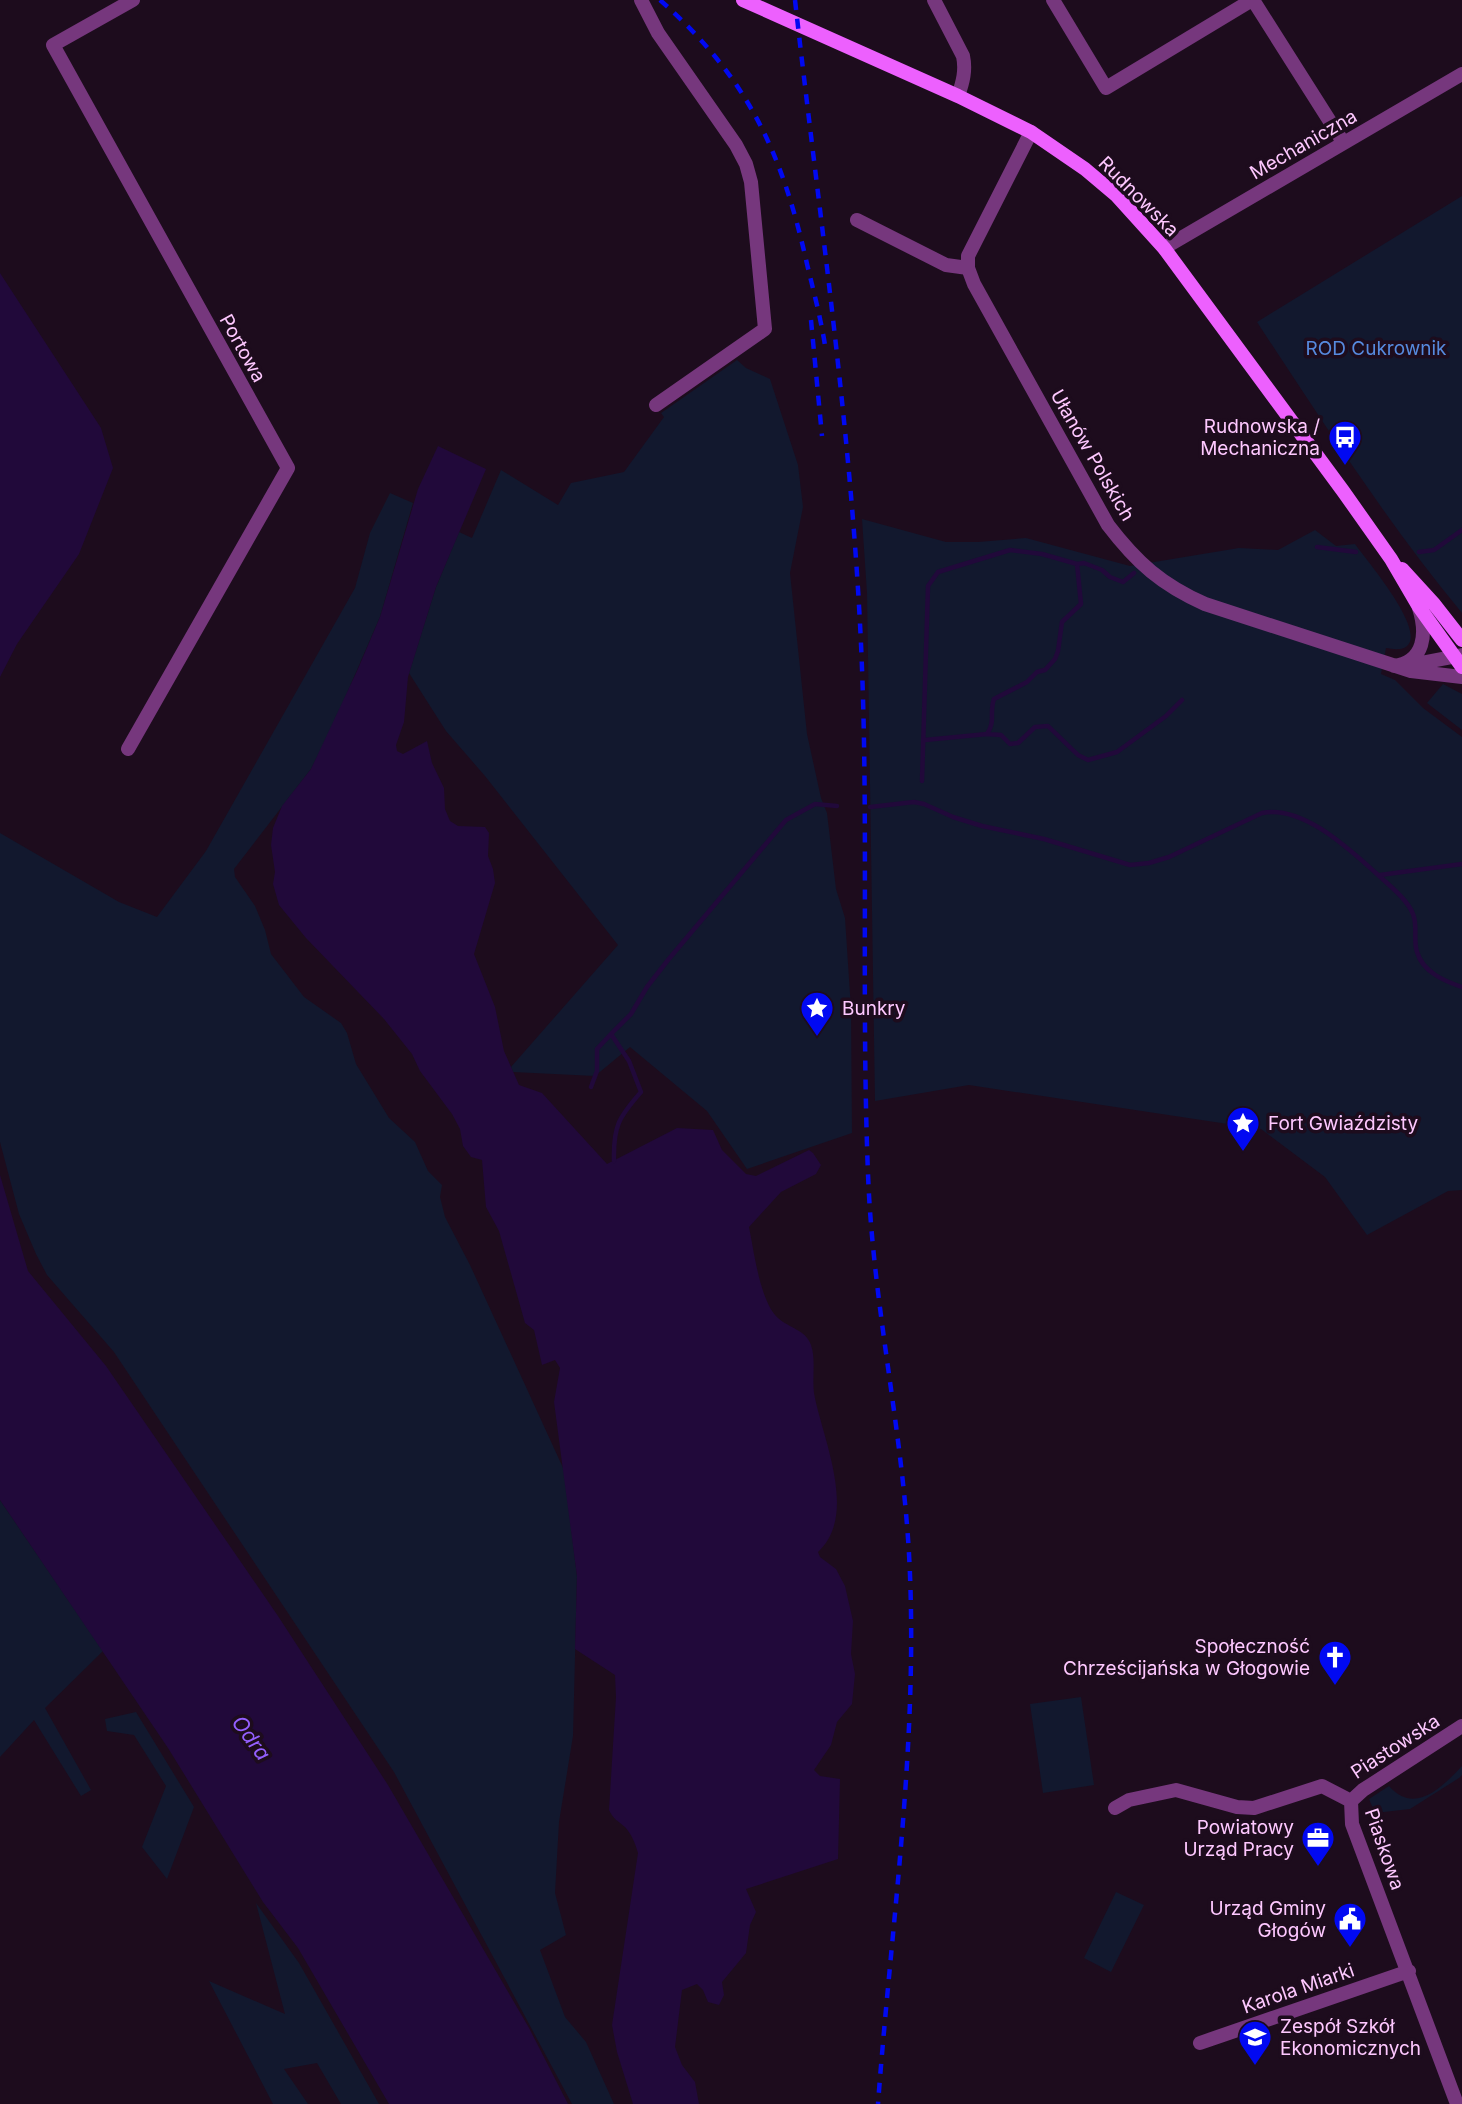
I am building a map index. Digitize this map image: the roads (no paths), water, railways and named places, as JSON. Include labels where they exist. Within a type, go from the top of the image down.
[{"type":"main road","name":"Rudnowska","points":[[749,3],[958,96],[1031,132],[1085,169],[1117,196],[1164,248],[1391,559],[1419,607],[1459,659]]},
{"type":"main road","name":"Rudnowska","points":[[1391,559],[1434,604],[1462,640]]},
{"type":"street","name":"Portowa","points":[[128,749],[288,468],[53,45],[134,0]]},
{"type":"street","points":[[641,0],[659,33],[736,145],[746,164],[751,182],[765,329],[656,405]]},
{"type":"street","points":[[934,0],[959,46],[965,65],[958,96]]},
{"type":"street","points":[[1053,0],[1106,88],[1253,0],[1343,142]]},
{"type":"street","name":"Mechaniczna","points":[[1164,248],[1462,74]]},
{"type":"street","points":[[857,220],[946,265],[968,268],[968,256],[1031,132]]},
{"type":"street","name":"Ułanów Polskich","points":[[968,268],[974,284],[1108,525],[1155,576],[1177,591],[1205,604],[1394,666],[1423,674],[1453,674],[1462,677]]},
{"type":"street","points":[[1394,666],[1413,658],[1423,643],[1424,624],[1419,607]]},
{"type":"street","name":"Ułanów Polskich","points":[[1394,666],[1459,659]]},
{"type":"street","name":"Piastowska","points":[[1351,1801],[1363,1790],[1462,1726]]},
{"type":"street","name":"Piaskowa","points":[[1115,1808],[1129,1800],[1177,1790],[1247,1808],[1263,1806],[1322,1786],[1351,1801],[1352,1821],[1457,2104]]},
{"type":"street","name":"Karola Miarki","points":[[1200,2043],[1409,1971]]},
{"type":"water","points":[[0,273],[101,428],[113,468],[79,554],[17,644],[0,677]]},
{"type":"water","points":[[438,446],[486,469],[436,587],[408,677],[404,722],[396,745],[397,751],[403,754],[427,741],[432,763],[444,788],[445,809],[450,821],[458,826],[485,827],[489,833],[488,856],[495,883],[474,954],[495,1007],[504,1051],[519,1085],[542,1093],[607,1164],[677,1128],[713,1130],[722,1150],[746,1174],[756,1176],[809,1150],[821,1165],[816,1174],[781,1192],[749,1227],[759,1275],[772,1310],[778,1318],[805,1336],[811,1345],[814,1393],[834,1475],[836,1517],[830,1536],[818,1552],[820,1557],[836,1569],[845,1586],[853,1621],[851,1654],[855,1674],[852,1704],[837,1722],[831,1745],[814,1770],[820,1776],[840,1779],[838,1859],[746,1889],[756,1912],[750,1925],[746,1953],[722,1982],[724,1995],[719,2005],[708,2002],[697,1984],[682,1990],[675,2047],[682,2065],[695,2082],[699,2104],[633,2104],[617,2052],[612,2025],[638,1853],[630,1833],[609,1810],[615,1675],[575,1649],[577,1576],[554,1402],[560,1368],[555,1360],[542,1365],[534,1330],[525,1323],[499,1231],[486,1207],[482,1160],[471,1157],[463,1146],[460,1129],[452,1114],[420,1071],[412,1054],[384,1019],[306,938],[279,905],[273,884],[273,828],[282,806],[311,769],[357,671],[380,617],[418,489]]},
{"type":"water","name":"Odra","points":[[0,1175],[28,1271],[106,1366],[278,1616],[388,1785],[529,2028],[568,2104],[389,2104],[298,1948],[263,1902],[168,1748],[0,1500]]},
{"type":"waterway","points":[[1419,552],[1434,550],[1462,530]]},
{"type":"waterway","points":[[1317,547],[1356,552]]},
{"type":"waterway","points":[[922,781],[928,586],[938,572],[1010,550],[1042,554],[1077,564],[1084,563],[1123,582],[1134,573]]},
{"type":"waterway","points":[[925,740],[987,734],[991,725],[994,699],[1027,682],[1037,672],[1045,670],[1055,659],[1062,622],[1081,604],[1077,564]]},
{"type":"waterway","points":[[987,734],[1001,735],[1010,744],[1018,743],[1035,727],[1048,726],[1078,755],[1088,760],[1117,752],[1166,716],[1182,700]]},
{"type":"waterway","points":[[870,807],[914,802],[924,804],[982,826],[1044,839],[1130,865],[1169,857],[1262,813],[1278,812],[1293,816],[1324,831],[1397,892],[1413,914],[1416,947],[1424,965],[1441,979],[1462,987]]},
{"type":"waterway","points":[[614,1161],[616,1130],[627,1108],[641,1092],[629,1061],[611,1034],[631,1014],[668,960],[786,820],[815,804],[837,806]]},
{"type":"waterway","points":[[1380,875],[1462,864]]},
{"type":"waterway","points":[[591,1087],[597,1071],[597,1049],[611,1034]]},
{"type":"railway","points":[[660,0],[717,58],[739,88],[773,152],[797,224],[826,352]]},
{"type":"railway","points":[[795,0],[842,402],[856,563],[863,710],[868,1174],[876,1275],[902,1474],[910,1575],[910,1708],[902,1840],[878,2104]]},
{"type":"railway","points":[[811,320],[822,436]]},
{"type":"place","name":"Rudnowska / Mechaniczna","points":[[1345,467]]},
{"type":"place","name":"Bunkry","points":[[817,1038]]},
{"type":"place","name":"Fort Gwiaździsty","points":[[1243,1153]]},
{"type":"place","name":"Społeczność Chrześcijańska w Głogowie","points":[[1335,1687]]},
{"type":"place","name":"Powiatowy Urząd Pracy","points":[[1318,1868]]},
{"type":"place","name":"Urząd Gminy Głogów","points":[[1350,1949]]},
{"type":"place","name":"Zespół Szkół Ekonomicznych","points":[[1255,2067]]},
{"type":"park label","name":"ROD Cukrownik","points":[[1376,348]]}]
